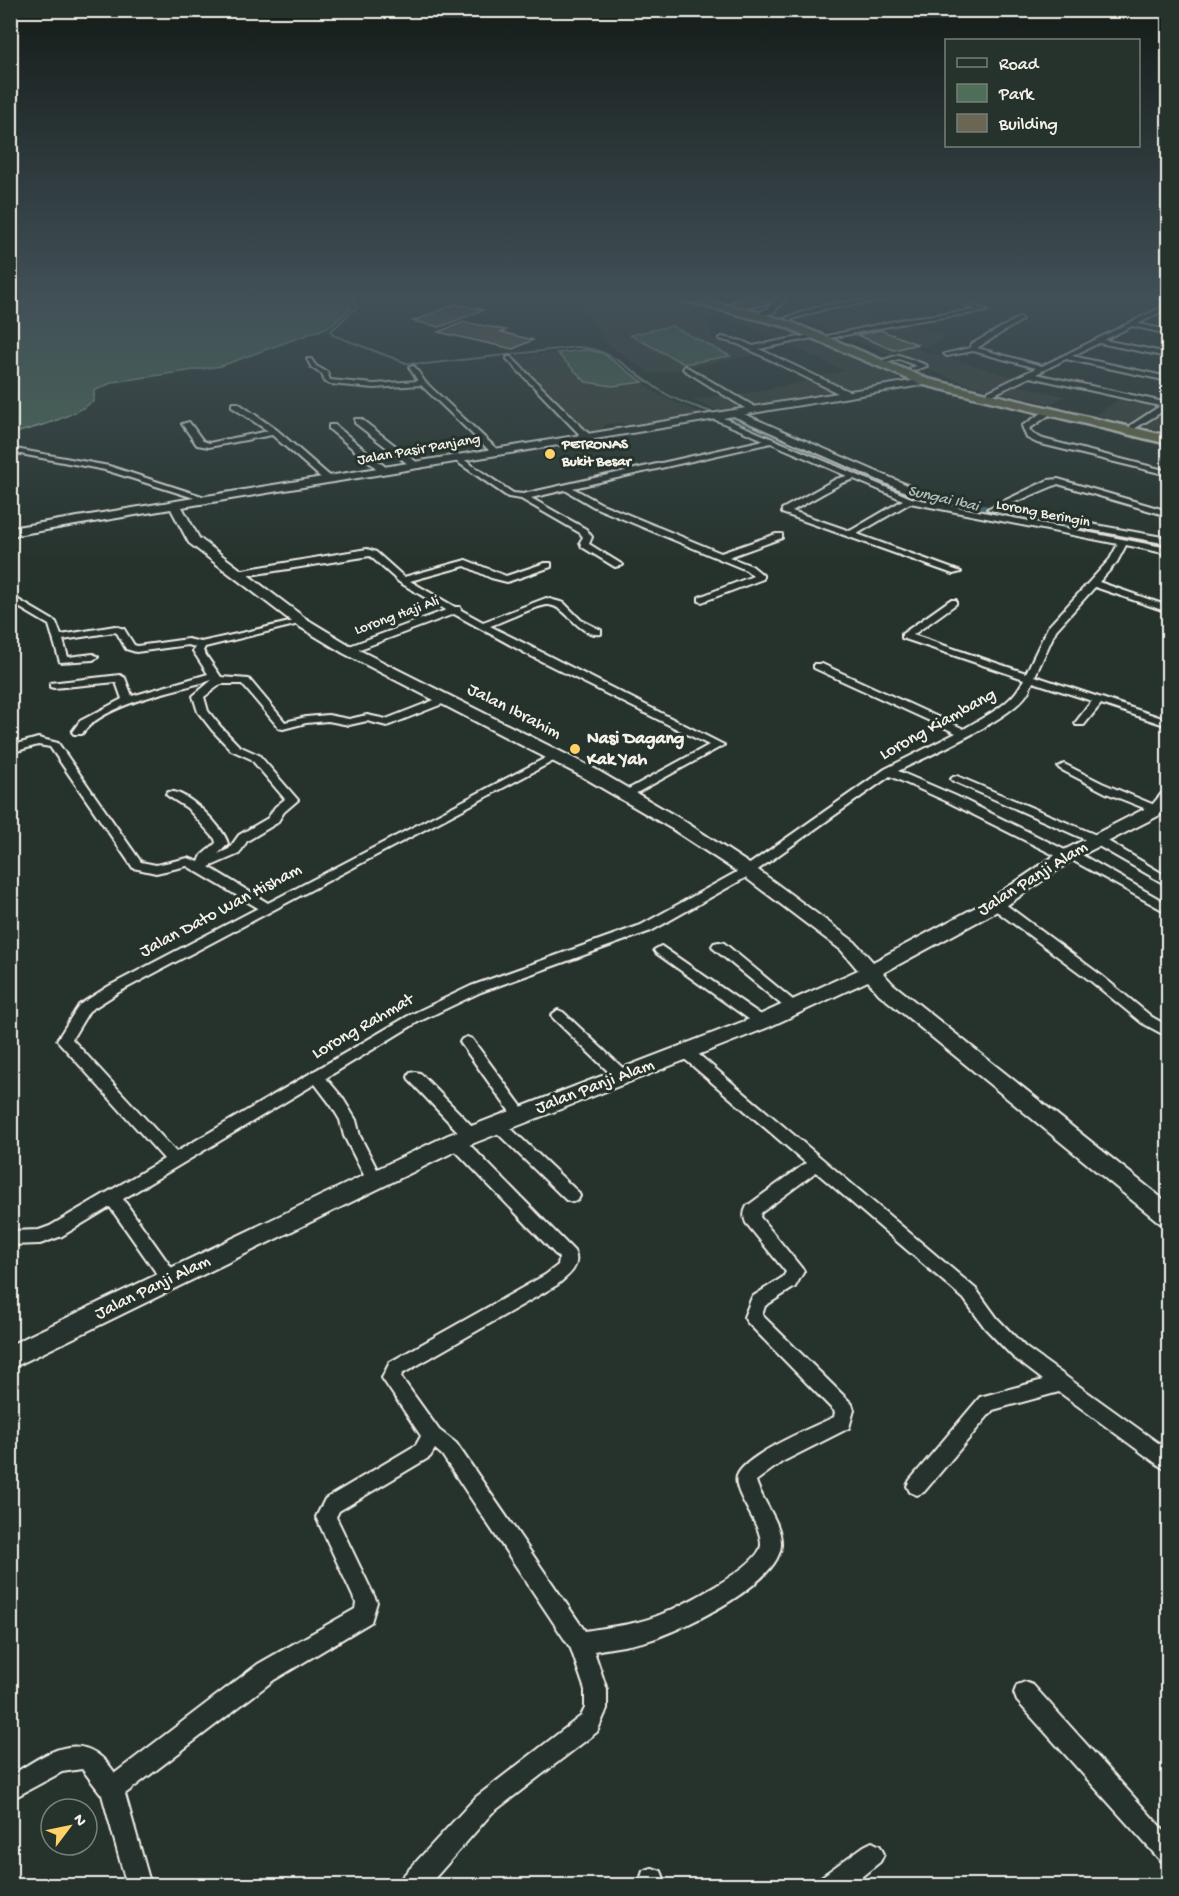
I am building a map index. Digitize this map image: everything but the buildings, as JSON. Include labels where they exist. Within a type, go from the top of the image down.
[{"type":"highway","points":[[934,384],[1168,440]]},
{"type":"highway","points":[[938,384],[990,394],[1168,435]]},
{"type":"highway","points":[[960,384],[990,394]]},
{"type":"highway","points":[[902,385],[931,388],[1001,402]]},
{"type":"main road","name":"Jalan Pasir Panjang","points":[[10,532],[906,384]]},
{"type":"main road","name":"Jalan Ibrahim","points":[[175,505],[194,540],[300,621],[348,650],[627,794],[748,871],[848,946],[886,989],[1168,1216]]},
{"type":"main road","name":"Jalan Panji Alam","points":[[10,1358],[374,1179],[464,1138],[762,1022],[872,971],[996,904],[1068,855],[1163,803]]},
{"type":"street","points":[[357,384],[399,384]]},
{"type":"street","points":[[425,384],[496,452]]},
{"type":"street","points":[[534,384],[587,437]]},
{"type":"street","points":[[712,384],[754,410]]},
{"type":"street","points":[[827,384],[847,394]]},
{"type":"street","points":[[990,394],[1010,384]]},
{"type":"street","points":[[1074,384],[1168,405]]},
{"type":"street","points":[[235,405],[274,432],[329,480]]},
{"type":"street","points":[[1134,427],[1168,405]]},
{"type":"street","points":[[734,413],[918,494],[1146,541],[1168,541]]},
{"type":"street","points":[[1048,413],[1025,428],[1030,436],[1046,443],[1168,473]]},
{"type":"street","name":"Lorong Beringin","points":[[714,416],[909,500],[1123,543],[1146,541],[1168,551]]},
{"type":"street","points":[[358,421],[416,466]]},
{"type":"street","points":[[186,424],[200,443],[209,445],[274,432]]},
{"type":"street","points":[[332,427],[385,471]]},
{"type":"street","points":[[523,497],[771,441]]},
{"type":"street","points":[[10,450],[106,468],[210,500]]},
{"type":"street","points":[[457,459],[512,495],[523,497],[583,531],[588,537],[584,542],[585,545],[618,565]]},
{"type":"street","points":[[853,477],[839,481],[785,511],[956,573]]},
{"type":"street","points":[[991,509],[1051,482],[1058,482],[1168,514]]},
{"type":"street","points":[[567,488],[597,505],[749,568],[760,577],[702,599]]},
{"type":"street","points":[[852,534],[909,500]]},
{"type":"street","points":[[722,556],[779,536]]},
{"type":"street","name":"Lorong Kiambang","points":[[748,871],[889,771],[965,733],[1022,694],[1051,629],[1114,560],[1123,543]]},
{"type":"street","points":[[237,574],[367,552],[373,554],[402,580],[529,651],[718,745],[627,794]]},
{"type":"street","points":[[402,580],[466,562],[494,576],[507,579],[548,565]]},
{"type":"street","points":[[1093,583],[1168,609]]},
{"type":"street","points":[[10,598],[53,624],[64,660],[93,657]]},
{"type":"street","points":[[484,625],[546,601],[561,605],[578,622],[598,632]]},
{"type":"street","points":[[952,602],[906,636],[1168,723]]},
{"type":"street","name":"Lorong Haji Ali","points":[[348,650],[457,609]]},
{"type":"street","points":[[59,638],[115,629],[121,631],[130,647],[136,649],[188,642],[201,645],[300,621]]},
{"type":"street","points":[[201,645],[198,651],[217,679]]},
{"type":"street","points":[[818,666],[965,733]]},
{"type":"street","points":[[54,685],[120,678],[128,700]]},
{"type":"street","points":[[204,866],[235,851],[237,844],[243,838],[273,820],[279,810],[292,800],[255,758],[235,748],[203,712],[198,696],[217,679]]},
{"type":"street","points":[[78,732],[84,723],[128,700],[217,679],[249,683],[283,726],[306,720],[328,718],[349,722],[367,718],[382,724],[446,699]]},
{"type":"street","points":[[1080,723],[1100,699]]},
{"type":"street","points":[[10,750],[36,741],[46,740],[54,745],[137,865],[156,869],[188,862],[204,866],[266,907]]},
{"type":"street","name":"Jalan Dato Wan Hisham","points":[[175,1161],[64,1040],[84,1008],[114,989],[266,907],[557,756]]},
{"type":"street","points":[[1064,767],[1083,780],[1121,797],[1163,803]]},
{"type":"street","points":[[889,771],[1068,855],[1168,909]]},
{"type":"street","points":[[957,779],[1097,840],[1168,882]]},
{"type":"street","points":[[172,794],[191,805],[221,838],[220,847],[206,858],[204,866]]},
{"type":"street","name":"Lorong Rahmat","points":[[10,1238],[40,1237],[56,1231],[413,1019],[502,978],[606,944],[646,928],[748,871]]},
{"type":"street","points":[[996,904],[1097,979],[1147,1020],[1168,1032]]},
{"type":"street","points":[[719,946],[794,1008]]},
{"type":"street","points":[[661,950],[762,1022]]},
{"type":"street","points":[[558,1015],[622,1076]]},
{"type":"street","points":[[467,1042],[520,1115]]},
{"type":"street","points":[[686,1052],[970,1294],[991,1323],[1019,1352],[1168,1461]]},
{"type":"street","points":[[317,1077],[337,1101],[348,1120],[352,1136],[374,1179]]},
{"type":"street","points":[[411,1886],[484,1805],[589,1724],[596,1709],[596,1690],[580,1643],[449,1449],[432,1436],[391,1378],[396,1368],[551,1280],[566,1268],[568,1256],[464,1138],[416,1077]]},
{"type":"street","points":[[497,1124],[572,1196]]},
{"type":"street","points":[[580,1643],[657,1627],[733,1588],[763,1565],[771,1551],[771,1537],[746,1484],[749,1472],[842,1422],[845,1410],[753,1317],[758,1302],[789,1282],[795,1271],[752,1218],[753,1210],[816,1164]]},
{"type":"street","points":[[113,1198],[170,1279]]},
{"type":"street","points":[[917,1486],[987,1403],[1061,1383]]},
{"type":"street","points":[[112,1789],[266,1672],[364,1615],[367,1602],[326,1517],[332,1505],[423,1451],[432,1436]]},
{"type":"street","points":[[1025,1693],[1168,1852]]},
{"type":"street","points":[[10,1789],[39,1771],[78,1756],[89,1759],[112,1789],[139,1886]]},
{"type":"street","points":[[830,1886],[872,1854]]},
{"type":"shaded area","points":[[541,384],[646,384],[659,395],[700,413],[629,425],[616,423],[604,425],[603,430],[588,432]]},
{"type":"shaded area","points":[[790,384],[881,384],[720,411],[691,400],[724,395],[727,397]]},
{"type":"shaded area","points":[[969,384],[1017,384],[1065,396],[1050,404]]},
{"type":"shaded area","points":[[1122,397],[1168,407],[1168,432],[1095,415]]},
{"type":"green space","points":[[11,384],[108,384],[94,391],[94,401],[74,413],[44,425],[11,434]]},
{"type":"waterway","points":[[651,384],[672,397],[714,413]]},
{"type":"waterway","name":"Sungai Ibai","points":[[728,417],[917,497],[1168,545]]},
{"type":"place","name":"PETRONAS Bukit Besar","points":[[550,454]]},
{"type":"place","name":"Nasi Dagang Kak Yah","points":[[575,749]]}]
